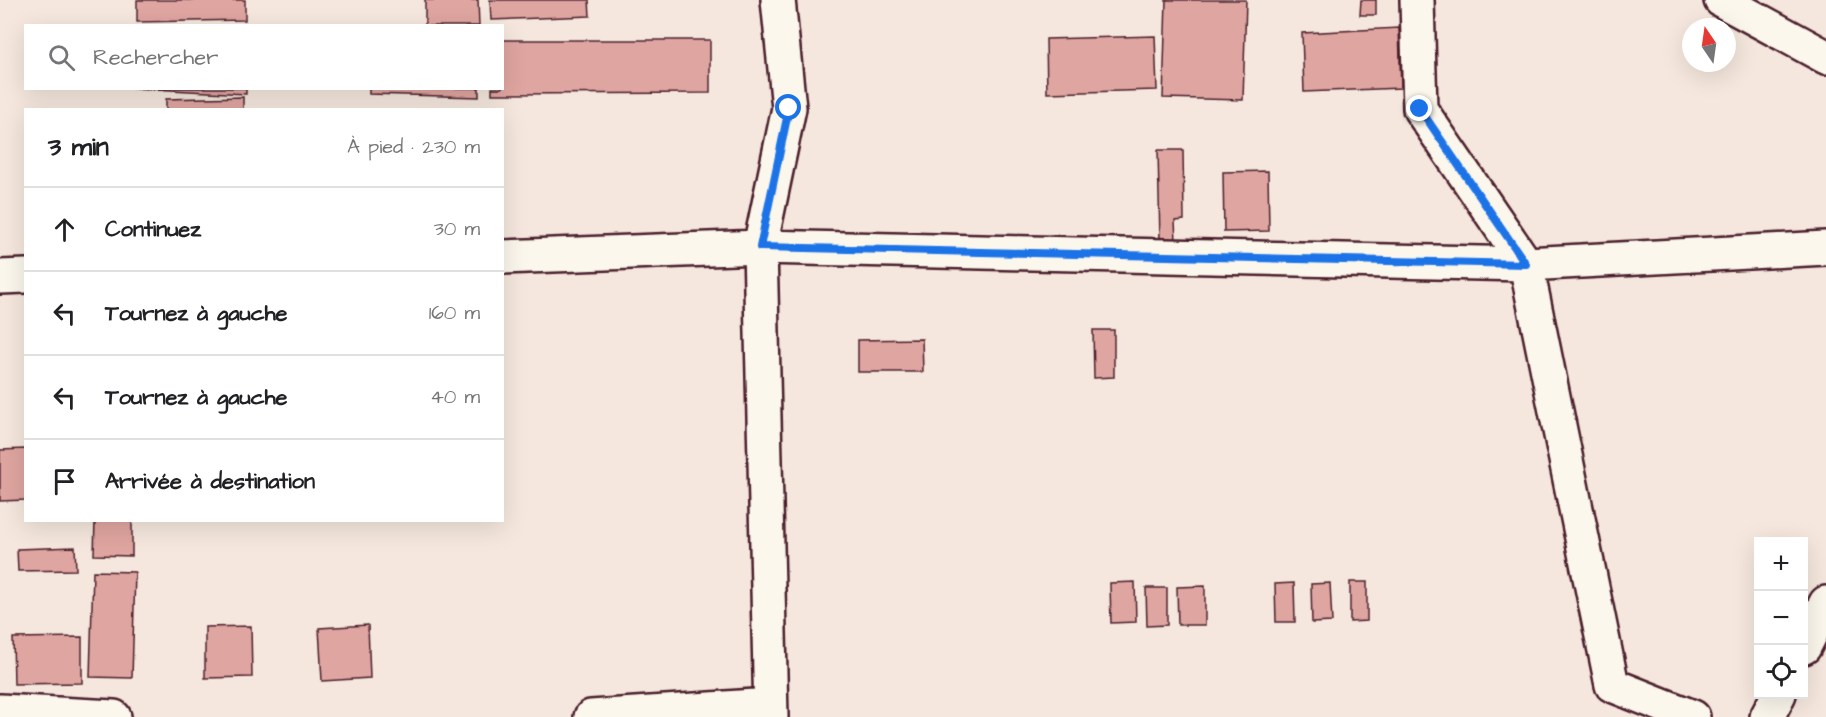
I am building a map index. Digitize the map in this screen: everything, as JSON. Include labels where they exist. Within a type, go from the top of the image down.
[{"type":"street","points":[[591,717],[771,711],[760,247],[789,108],[778,0]]},
{"type":"street","points":[[1417,0],[1420,109],[1526,264],[1612,685],[1694,717]]},
{"type":"street","points":[[1721,0],[1826,57]]},
{"type":"street","points":[[504,257],[760,247],[1526,264],[1826,248]]},
{"type":"street","points":[[0,277],[24,276]]},
{"type":"street","points":[[1804,645],[1826,603]]},
{"type":"street","points":[[1767,717],[1776,699]]},
{"type":"street","points":[[0,711],[114,717]]},
{"type":"building","points":[[137,0],[245,0],[245,20],[137,22]]},
{"type":"building","points":[[425,0],[478,0],[479,24],[425,24]]},
{"type":"building","points":[[490,0],[589,0],[590,16],[491,20]]},
{"type":"building","points":[[1166,0],[1246,0],[1243,100],[1163,98]]},
{"type":"building","points":[[1361,0],[1376,0],[1376,15],[1360,15]]},
{"type":"building","points":[[1399,28],[1401,88],[1304,92],[1302,33]]},
{"type":"building","points":[[1155,36],[1157,90],[1047,93],[1046,39]]},
{"type":"building","points":[[504,40],[710,40],[710,93],[492,94],[492,90],[504,90]]},
{"type":"building","points":[[170,90],[246,90],[246,94]]},
{"type":"building","points":[[369,90],[479,90],[479,97],[369,94]]},
{"type":"building","points":[[243,97],[243,108],[166,108],[166,99]]},
{"type":"building","points":[[1158,150],[1183,150],[1184,220],[1175,221],[1176,241],[1160,241]]},
{"type":"building","points":[[1268,171],[1269,231],[1224,232],[1223,172]]},
{"type":"building","points":[[1093,330],[1114,330],[1114,377],[1094,378]]},
{"type":"building","points":[[922,339],[923,372],[858,372],[858,340]]},
{"type":"building","points":[[24,449],[24,500],[0,501],[0,450]]},
{"type":"building","points":[[95,522],[132,522],[132,556],[94,555]]},
{"type":"building","points":[[75,547],[76,570],[18,571],[17,549]]},
{"type":"building","points":[[93,571],[135,572],[132,678],[90,677]]},
{"type":"building","points":[[1135,582],[1136,622],[1111,623],[1110,583]]},
{"type":"building","points":[[1350,582],[1367,582],[1367,621],[1350,622]]},
{"type":"building","points":[[1294,583],[1295,622],[1276,622],[1275,584]]},
{"type":"building","points":[[1330,583],[1332,622],[1312,623],[1311,584]]},
{"type":"building","points":[[1205,586],[1205,625],[1178,625],[1177,587]]},
{"type":"building","points":[[1146,588],[1167,588],[1167,625],[1147,626]]},
{"type":"building","points":[[368,625],[370,678],[322,681],[319,628]]},
{"type":"building","points":[[251,626],[252,677],[205,678],[205,627]]},
{"type":"building","points":[[82,637],[82,683],[14,684],[13,638]]},
{"type":"route","points":[[789,108],[760,247],[1526,264],[1420,109]]}]
